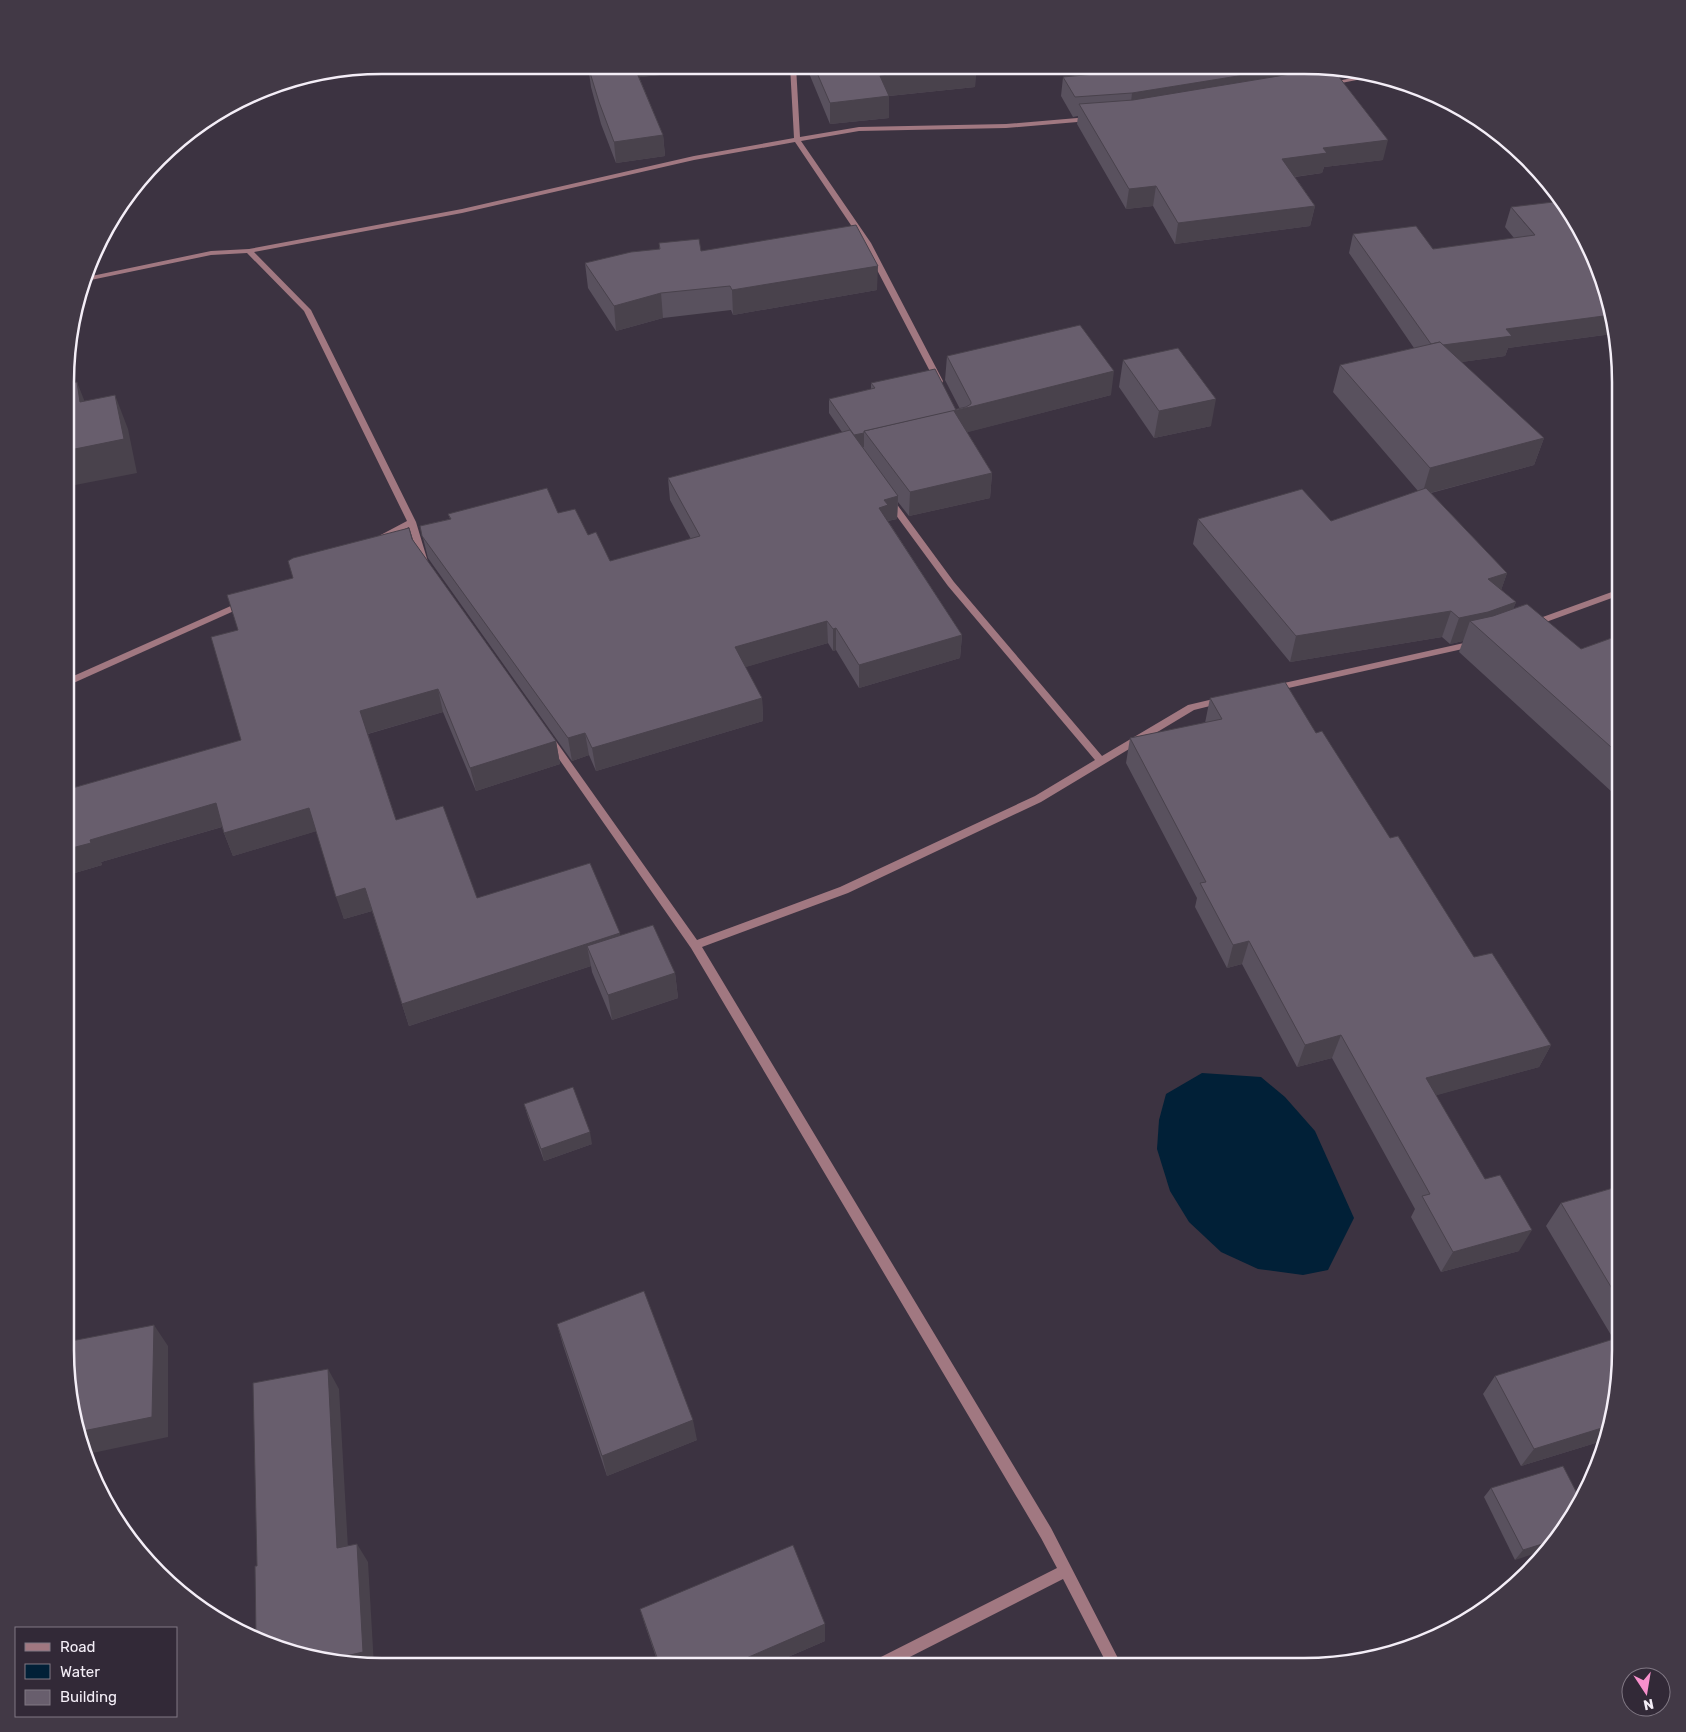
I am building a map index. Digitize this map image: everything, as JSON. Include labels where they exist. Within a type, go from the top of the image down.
[{"type":"street","points":[[794,74],[797,140],[867,243],[942,386]]},
{"type":"street","points":[[1321,84],[1356,78]]},
{"type":"street","points":[[92,278],[210,253],[248,251],[462,211],[694,158],[859,129],[1006,126],[1101,118]]},
{"type":"street","points":[[248,251],[307,310],[412,522],[422,559],[428,567]]},
{"type":"street","points":[[884,492],[951,584],[1101,761]]},
{"type":"street","points":[[368,543],[412,522]]},
{"type":"street","points":[[1518,628],[1612,595]]},
{"type":"street","points":[[74,680],[254,598]]},
{"type":"street","points":[[1266,690],[1481,642]]},
{"type":"street","points":[[696,945],[844,890],[1038,799],[1190,707],[1228,699]]},
{"type":"street","points":[[542,728],[696,945],[1046,1533],[1111,1658]]},
{"type":"street","points":[[894,1658],[1066,1570]]},
{"type":"water","points":[[1202,1073],[1261,1077],[1285,1097],[1315,1131],[1354,1218],[1328,1270],[1303,1275],[1258,1269],[1221,1252],[1189,1222],[1170,1191],[1157,1149],[1159,1120],[1166,1094]]},
{"type":"building","points":[[590,74],[637,74],[663,135],[614,142]]},
{"type":"building","points":[[817,74],[900,74],[880,76],[889,96],[830,103]]},
{"type":"building","points":[[1095,74],[1251,74],[1132,93],[1075,97],[1063,77]]},
{"type":"building","points":[[1291,74],[1338,75],[1388,140],[1323,148],[1327,153],[1282,159],[1315,206],[1178,223],[1156,186],[1129,189],[1079,104],[1133,100]]},
{"type":"building","points":[[1554,202],[1581,245],[1596,283],[1605,316],[1506,329],[1512,336],[1443,345],[1440,342],[1431,344],[1353,234],[1416,226],[1433,249],[1535,235],[1511,207]]},
{"type":"building","points":[[856,225],[878,266],[732,290],[730,286],[661,293],[614,306],[585,263],[631,252],[660,249],[659,243],[699,239],[701,251]]},
{"type":"building","points":[[1080,325],[1114,371],[954,411],[992,473],[910,492],[864,431],[966,407],[971,404],[947,356]]},
{"type":"building","points":[[1440,342],[1544,438],[1430,468],[1340,365]]},
{"type":"building","points":[[1178,348],[1216,399],[1159,411],[1123,360]]},
{"type":"building","points":[[935,369],[956,410],[864,431],[864,433],[854,435],[829,399],[875,388],[871,383]]},
{"type":"building","points":[[74,382],[77,382],[80,402],[115,395],[124,439],[74,449]]},
{"type":"building","points":[[850,430],[898,496],[884,500],[888,505],[879,508],[962,635],[859,665],[836,628],[833,629],[827,621],[735,647],[762,698],[592,748],[585,733],[568,738],[422,536],[420,526],[451,519],[448,514],[547,488],[558,513],[575,509],[588,535],[596,532],[610,561],[700,536],[668,478]]},
{"type":"building","points":[[1426,488],[1507,573],[1488,579],[1516,602],[1488,612],[1459,618],[1451,611],[1296,636],[1198,519],[1302,489],[1331,521]]},
{"type":"building","points":[[409,528],[412,539],[556,741],[470,768],[438,689],[360,711],[396,820],[443,806],[477,898],[590,863],[620,933],[402,1004],[365,888],[336,897],[309,808],[224,833],[216,803],[90,840],[91,843],[74,847],[74,788],[241,740],[211,637],[238,630],[227,595],[293,578],[288,561],[293,558]]},
{"type":"building","points":[[1527,604],[1581,649],[1612,638],[1612,748],[1470,621],[1493,616]]},
{"type":"building","points":[[1285,682],[1316,733],[1322,731],[1390,838],[1398,836],[1474,957],[1492,953],[1551,1045],[1426,1078],[1485,1179],[1500,1175],[1532,1230],[1453,1252],[1422,1196],[1430,1194],[1341,1035],[1305,1045],[1249,941],[1233,945],[1200,883],[1206,882],[1130,738],[1222,719],[1210,698]]},
{"type":"building","points":[[653,925],[675,973],[608,995],[587,946]]},
{"type":"building","points":[[573,1087],[590,1132],[541,1149],[524,1104]]},
{"type":"building","points":[[1612,1188],[1612,1289],[1561,1203]]},
{"type":"building","points":[[644,1291],[693,1420],[602,1456],[557,1324]]},
{"type":"building","points":[[154,1325],[152,1417],[84,1431],[76,1391],[74,1340]]},
{"type":"building","points":[[1612,1339],[1610,1391],[1602,1428],[1534,1449],[1495,1376]]},
{"type":"building","points":[[328,1369],[337,1548],[357,1544],[363,1652],[341,1656],[302,1648],[256,1632],[255,1566],[257,1566],[253,1383]]},
{"type":"building","points":[[1563,1466],[1577,1494],[1544,1543],[1523,1550],[1491,1488]]},
{"type":"building","points":[[793,1545],[825,1624],[746,1658],[657,1658],[640,1609]]}]
